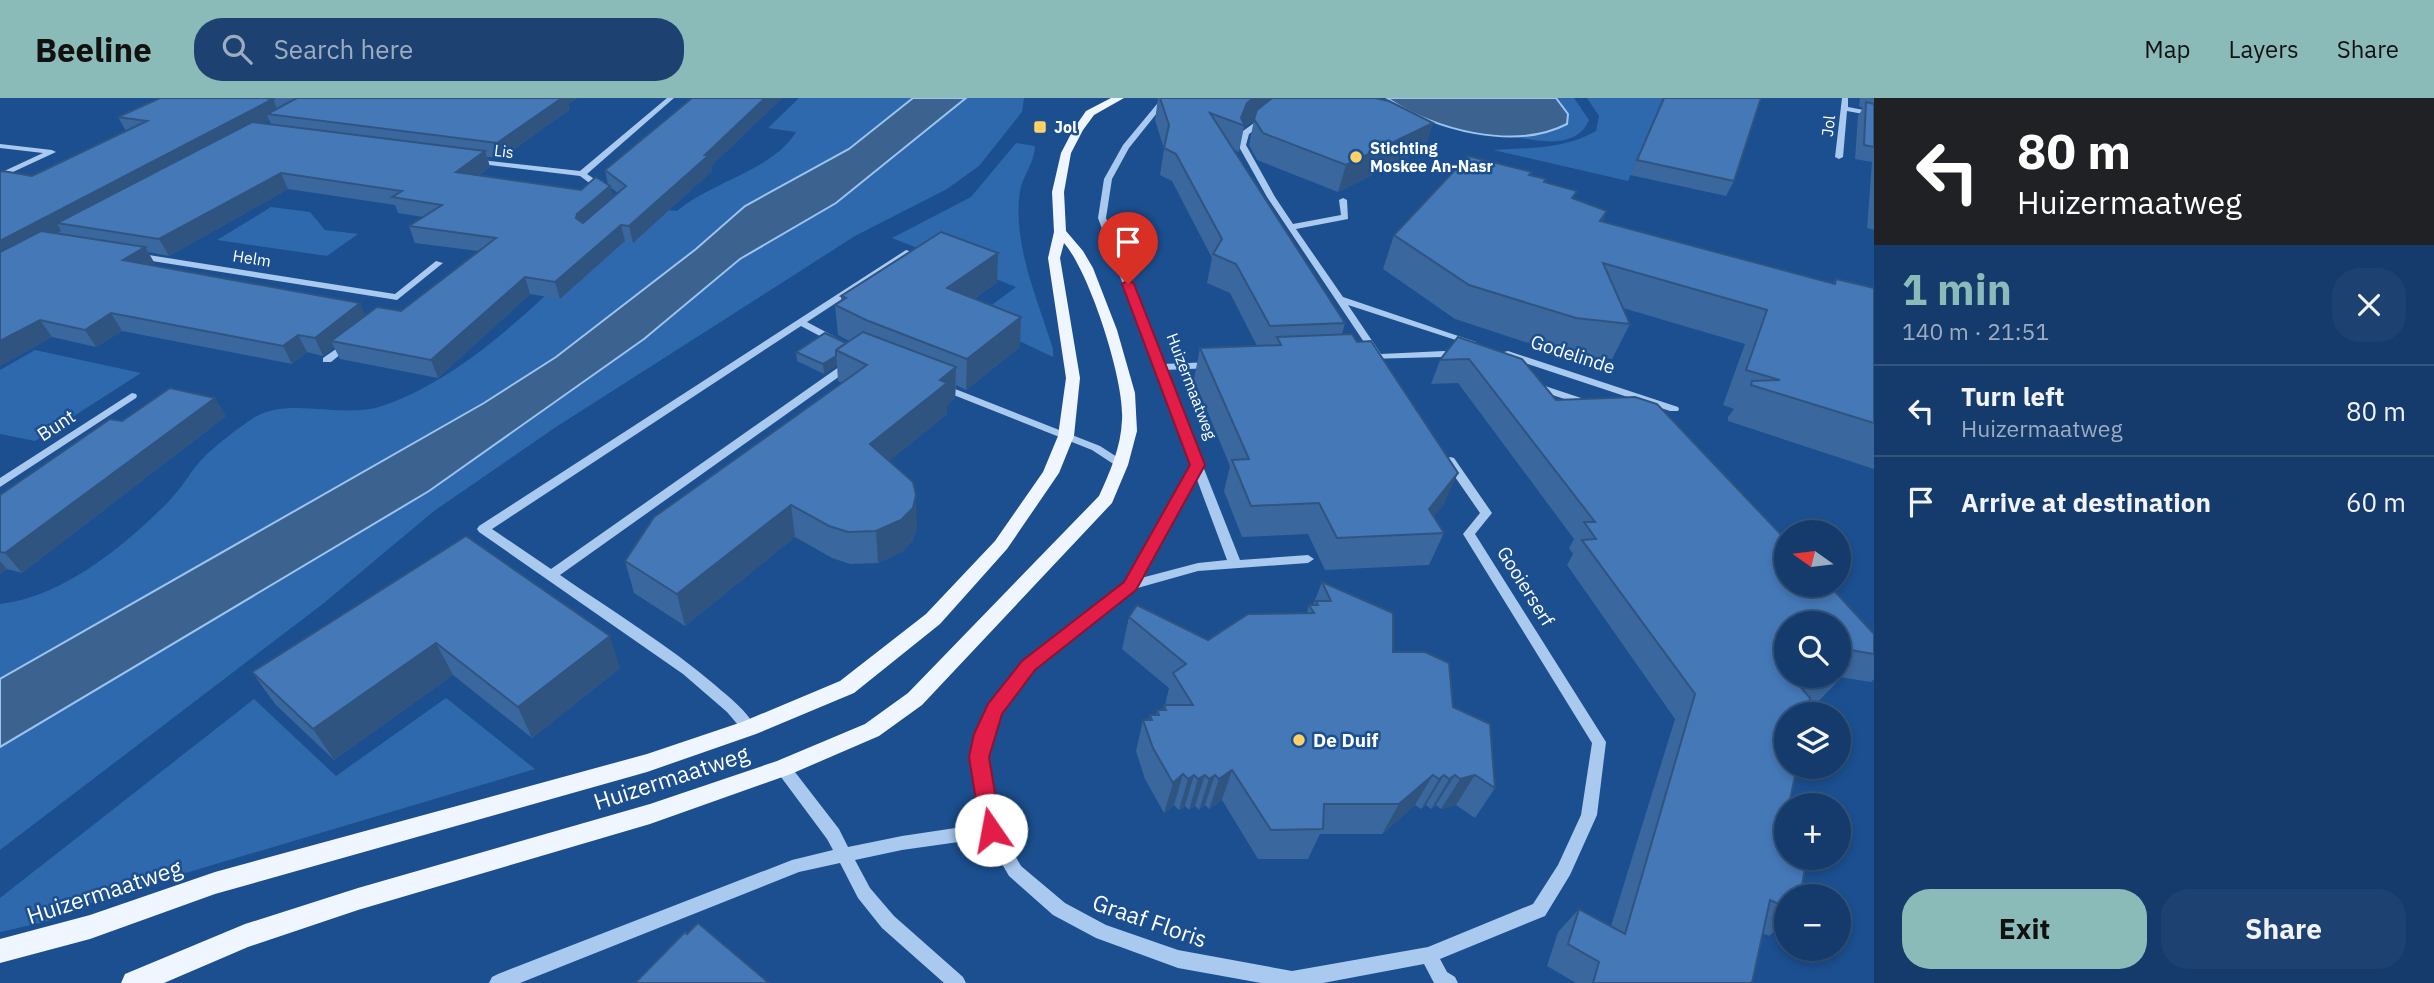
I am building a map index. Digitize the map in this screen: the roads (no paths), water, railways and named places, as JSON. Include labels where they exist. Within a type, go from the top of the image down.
[{"type":"main road","points":[[1090,98],[1090,113],[1119,98]]},
{"type":"main road","name":"Huizermaatweg","points":[[0,951],[90,927],[215,883],[647,764],[749,728],[847,687],[933,619],[1001,545],[1051,473],[1066,436],[1073,378],[1054,258],[1060,232],[1058,192],[1066,153],[1090,113]]},
{"type":"main road","name":"Huizermaatweg","points":[[134,983],[245,936],[307,915],[650,814],[783,768],[872,730],[915,699],[1106,499],[1122,464],[1127,446],[1130,405],[1111,336],[1082,257],[1060,232]]},
{"type":"street","points":[[582,174],[671,98]]},
{"type":"street","name":"Huizermaatweg","points":[[1166,98],[1126,147],[1108,179],[1102,218],[1235,564]]},
{"type":"street","name":"Jol","points":[[1839,157],[1845,98]]},
{"type":"street","points":[[1844,108],[1874,114]]},
{"type":"street","points":[[1273,112],[1246,133],[1242,145],[1291,227],[1382,362]]},
{"type":"street","points":[[0,146],[52,152],[0,176]]},
{"type":"street","name":"Lis","points":[[461,160],[582,174],[612,195]]},
{"type":"street","points":[[1291,227],[1345,217],[1343,200]]},
{"type":"street","name":"Huizermaatweg","points":[[749,728],[732,708],[688,670],[484,529],[906,253]]},
{"type":"street","name":"Helm","points":[[128,254],[394,302],[439,263]]},
{"type":"street","points":[[1340,299],[1481,345]]},
{"type":"street","points":[[800,322],[842,344]]},
{"type":"street","points":[[327,360],[356,338]]},
{"type":"street","name":"Godelinde","points":[[1494,350],[1674,409]]},
{"type":"street","points":[[1351,358],[1382,362],[1444,354],[1471,363]]},
{"type":"street","points":[[550,576],[863,355]]},
{"type":"street","points":[[1160,367],[1228,364]]},
{"type":"street","points":[[927,380],[1066,436],[1122,464]]},
{"type":"street","points":[[1523,382],[1602,409]]},
{"type":"street","name":"Bunt","points":[[0,483],[132,396]]},
{"type":"street","name":"Gooierserf","points":[[1293,981],[1428,954],[1539,910],[1564,870],[1589,815],[1599,742],[1469,534],[1486,513],[1440,446]]},
{"type":"street","name":"Huizermaatweg","points":[[1130,586],[1197,465]]},
{"type":"street","name":"Huizermaatweg","points":[[991,830],[979,757],[984,734],[995,709],[1028,666],[1130,586],[1198,567],[1308,559]]},
{"type":"street","points":[[783,768],[845,854],[864,893],[888,922],[957,983]]},
{"type":"street","points":[[498,983],[777,872],[845,854],[991,830]]},
{"type":"street","name":"Graaf Floris","points":[[991,830],[1015,871],[1059,909],[1102,932],[1178,959],[1293,981]]},
{"type":"street","points":[[1428,954],[1441,978],[1449,983]]},
{"type":"place","name":"Jol","points":[[1040,127]]},
{"type":"place","name":"Stichting Moskee An-Nasr","points":[[1356,157]]},
{"type":"place","name":"De Duif","points":[[1299,740]]}]
